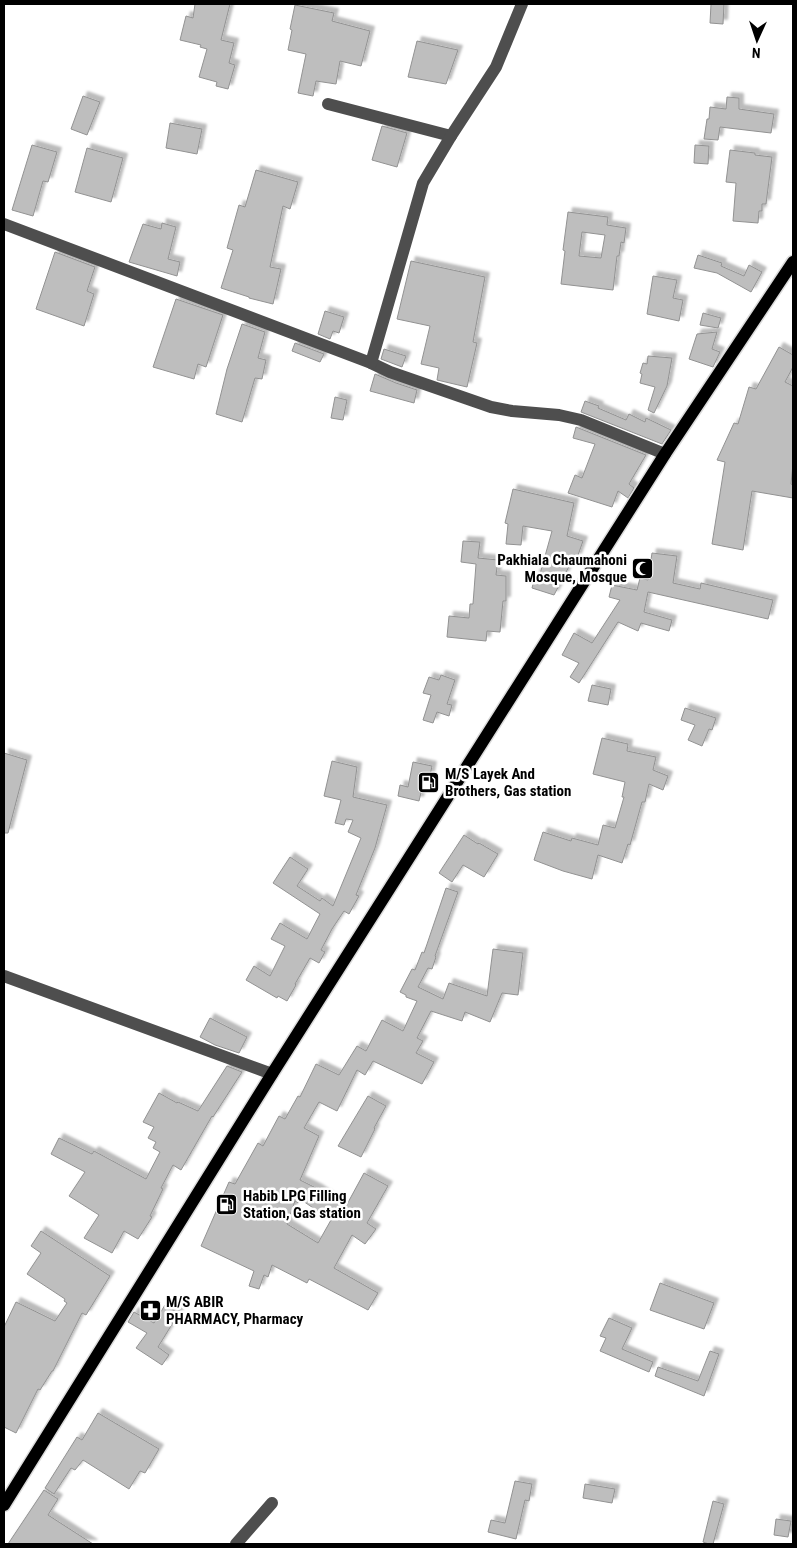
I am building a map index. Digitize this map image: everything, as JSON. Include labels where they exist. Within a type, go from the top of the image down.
[{"type":"main road","points":[[4,1505],[272,1074],[665,454],[793,262]]},
{"type":"street","points":[[371,362],[423,183],[496,67],[522,4]]},
{"type":"street","points":[[328,104],[451,136]]},
{"type":"street","points":[[4,224],[371,362],[390,372],[491,407],[512,411],[559,415],[581,420],[665,454]]},
{"type":"street","points":[[4,976],[272,1074]]},
{"type":"street","points":[[236,1544],[272,1502]]},
{"type":"building","points":[[195,4],[230,4],[221,40],[234,43],[229,63],[235,65],[228,89],[216,86],[217,82],[199,77],[207,49],[200,47],[201,45],[180,40],[186,16],[193,18]]},
{"type":"building","points":[[711,4],[724,4],[723,24],[710,23]]},
{"type":"building","points":[[295,5],[334,13],[332,21],[370,31],[361,66],[340,61],[336,84],[316,81],[313,96],[298,93],[306,54],[288,50]]},
{"type":"building","points":[[417,41],[458,50],[446,84],[408,77]]},
{"type":"building","points":[[83,96],[100,102],[87,135],[71,129]]},
{"type":"building","points":[[727,97],[739,98],[739,109],[774,114],[771,133],[720,127],[718,140],[704,139],[710,107],[726,109]]},
{"type":"building","points":[[170,123],[202,129],[197,154],[166,148]]},
{"type":"building","points":[[382,126],[407,133],[397,167],[372,160]]},
{"type":"building","points":[[32,145],[57,152],[48,182],[43,181],[33,216],[12,210]]},
{"type":"building","points":[[695,145],[709,146],[708,164],[694,163]]},
{"type":"building","points":[[87,148],[123,158],[111,202],[75,192]]},
{"type":"building","points":[[730,150],[772,157],[766,204],[762,204],[762,211],[759,211],[758,223],[733,221],[736,183],[726,182]]},
{"type":"building","points":[[256,170],[298,182],[290,209],[283,206],[270,267],[281,269],[273,304],[221,288],[233,250],[227,248],[239,205],[245,207]]},
{"type":"building","points":[[568,212],[608,217],[607,225],[626,228],[624,243],[621,242],[619,256],[617,256],[613,290],[561,284],[565,251],[563,250]],"holes":[[[582,232],[605,235],[601,258],[579,256]]]},
{"type":"building","points":[[162,223],[176,227],[168,259],[180,262],[177,276],[129,262],[143,224],[161,229]]},
{"type":"building","points":[[55,252],[95,267],[87,291],[94,294],[84,326],[36,309]]},
{"type":"building","points":[[698,255],[722,263],[721,266],[744,276],[749,265],[762,272],[751,292],[717,273],[694,268]]},
{"type":"building","points":[[411,261],[485,277],[473,342],[477,343],[467,387],[437,380],[439,368],[421,364],[430,326],[397,319]]},
{"type":"building","points":[[653,276],[677,280],[673,298],[683,300],[679,321],[647,314]]},
{"type":"building","points":[[176,299],[223,315],[206,367],[198,364],[194,379],[153,367]]},
{"type":"building","points":[[325,311],[344,317],[339,333],[333,331],[330,339],[318,334]]},
{"type":"building","points":[[703,313],[721,318],[718,328],[700,325]]},
{"type":"building","points":[[242,324],[265,332],[258,358],[266,360],[262,379],[255,378],[242,422],[216,414],[227,369]]},
{"type":"building","points":[[717,332],[712,349],[720,352],[713,367],[689,359],[697,334]]},
{"type":"building","points":[[295,343],[324,354],[320,362],[292,351]]},
{"type":"building","points":[[779,347],[793,355],[793,367],[785,382],[793,386],[793,464],[791,484],[793,485],[793,498],[752,491],[743,550],[712,544],[725,462],[717,460],[734,423],[738,424],[749,387],[756,389]]},
{"type":"building","points":[[384,349],[406,356],[402,367],[381,359]]},
{"type":"building","points":[[648,356],[672,358],[667,386],[654,413],[648,410],[655,387],[640,383],[642,374],[640,373],[643,363],[647,364]]},
{"type":"building","points":[[375,374],[417,390],[414,403],[370,391]]},
{"type":"building","points":[[335,397],[347,400],[343,420],[331,418]]},
{"type":"building","points":[[585,401],[626,420],[629,414],[645,422],[646,418],[671,430],[662,444],[581,412]]},
{"type":"building","points":[[576,427],[646,455],[629,484],[634,488],[628,498],[618,491],[612,507],[568,493],[575,475],[582,478],[595,444],[573,438]]},
{"type":"building","points":[[513,489],[574,503],[567,536],[583,541],[577,558],[574,557],[554,595],[532,588],[536,573],[540,574],[552,531],[523,526],[521,545],[506,544],[508,524],[505,523]]},
{"type":"building","points":[[463,541],[480,542],[478,558],[498,560],[496,575],[506,576],[506,601],[503,601],[500,632],[487,631],[486,641],[447,637],[449,616],[469,618],[470,604],[473,604],[476,564],[461,562]]},
{"type":"building","points":[[652,553],[677,556],[673,583],[700,589],[701,583],[773,600],[768,619],[648,592],[644,612],[672,620],[669,631],[641,623],[638,631],[618,622],[579,683],[570,677],[579,663],[562,655],[574,633],[592,643],[620,600],[609,597],[612,585],[637,590],[640,578],[648,580]]},
{"type":"building","points":[[441,675],[455,680],[447,704],[452,705],[449,716],[437,712],[433,723],[423,720],[431,695],[423,693],[429,677],[439,680]]},
{"type":"building","points":[[592,685],[611,689],[608,705],[588,701]]},
{"type":"building","points":[[685,708],[716,718],[712,730],[709,729],[702,746],[688,740],[695,725],[681,720]]},
{"type":"building","points":[[602,738],[628,744],[627,751],[656,757],[653,770],[668,776],[663,790],[649,784],[645,802],[642,802],[630,845],[628,844],[622,863],[598,855],[592,879],[534,860],[543,832],[571,841],[572,838],[598,845],[603,825],[615,828],[624,797],[622,797],[625,782],[593,774]]},
{"type":"building","points":[[4,753],[27,760],[8,833],[4,833]]},
{"type":"building","points":[[332,761],[357,767],[353,797],[387,805],[375,848],[356,895],[359,896],[349,914],[344,911],[332,929],[321,950],[325,952],[319,963],[310,958],[287,1001],[278,996],[277,998],[246,980],[254,966],[270,976],[285,946],[271,939],[280,923],[307,939],[320,914],[273,883],[290,857],[308,869],[297,886],[320,901],[322,898],[333,906],[361,838],[348,832],[353,820],[346,819],[344,825],[335,823],[341,800],[324,796]]},
{"type":"building","points":[[413,762],[432,766],[430,776],[425,776],[419,801],[398,796],[400,785],[408,787]]},
{"type":"building","points":[[464,835],[498,854],[484,877],[463,865],[452,882],[439,873]]},
{"type":"building","points":[[446,888],[458,892],[432,969],[428,968],[418,987],[443,999],[449,983],[487,996],[493,949],[523,953],[518,995],[502,993],[490,1022],[465,1012],[462,1021],[431,1011],[417,1038],[423,1041],[416,1053],[434,1062],[422,1084],[373,1061],[365,1075],[357,1070],[337,1111],[319,1102],[304,1128],[319,1136],[300,1180],[318,1189],[345,1208],[364,1173],[388,1186],[367,1223],[376,1229],[365,1244],[352,1235],[334,1268],[378,1293],[368,1310],[309,1279],[307,1283],[272,1265],[268,1277],[264,1275],[259,1289],[249,1286],[254,1271],[201,1246],[229,1182],[235,1184],[258,1143],[263,1146],[279,1116],[285,1119],[298,1096],[300,1097],[316,1064],[339,1075],[357,1046],[366,1051],[382,1020],[403,1031],[417,1001],[406,997],[406,995],[400,992],[412,969],[415,970],[422,952],[424,953]],"holes":[[[300,1199],[331,1220],[318,1243],[287,1224],[295,1201],[298,1203]]]},
{"type":"building","points":[[210,1018],[247,1037],[239,1053],[215,1045],[200,1037]]},
{"type":"building","points":[[227,1066],[242,1072],[212,1116],[181,1170],[173,1165],[161,1188],[163,1189],[150,1216],[152,1217],[138,1239],[124,1231],[112,1253],[84,1238],[99,1215],[69,1196],[85,1172],[51,1154],[59,1138],[92,1154],[94,1151],[146,1179],[160,1152],[153,1148],[156,1142],[148,1138],[154,1127],[143,1122],[159,1093],[177,1103],[198,1111]]},
{"type":"building","points":[[368,1096],[386,1106],[361,1157],[338,1146]]},
{"type":"building","points":[[41,1231],[110,1276],[86,1315],[82,1313],[53,1371],[40,1390],[38,1389],[16,1433],[4,1427],[4,1327],[16,1302],[55,1321],[67,1303],[64,1301],[65,1299],[27,1274],[41,1253],[31,1246]]},
{"type":"building","points":[[660,1283],[714,1303],[704,1329],[650,1310]]},
{"type":"building","points":[[165,1305],[179,1313],[158,1347],[169,1355],[162,1365],[136,1348],[147,1333],[128,1322],[134,1312],[154,1323]]},
{"type":"building","points":[[609,1318],[632,1328],[622,1349],[653,1362],[649,1372],[600,1351],[606,1338],[600,1336]]},
{"type":"building","points":[[710,1351],[719,1354],[704,1396],[655,1376],[658,1367],[698,1381]]},
{"type":"building","points":[[98,1413],[159,1449],[145,1473],[140,1471],[129,1489],[83,1460],[75,1470],[71,1468],[54,1494],[45,1488],[77,1437],[82,1440]]},
{"type":"building","points":[[515,1481],[532,1484],[529,1501],[525,1500],[516,1539],[488,1532],[491,1520],[505,1523]]},
{"type":"building","points":[[585,1484],[615,1489],[612,1503],[583,1498]]},
{"type":"building","points":[[44,1490],[58,1499],[48,1515],[93,1544],[8,1544]]},
{"type":"building","points":[[713,1501],[724,1504],[713,1544],[709,1544],[703,1542]]},
{"type":"building","points":[[776,1519],[791,1521],[788,1537],[774,1535]]},
{"type":"place","name":"Pakhiala Chaumahoni Mosque, Mosque","points":[[643,569]]},
{"type":"place","name":"M/S Layek And Brothers, Gas station","points":[[429,783]]},
{"type":"place","name":"Habib LPG Filling Station, Gas station","points":[[227,1205]]},
{"type":"place","name":"M/S ABIR PHARMACY, Pharmacy","points":[[150,1311]]}]
